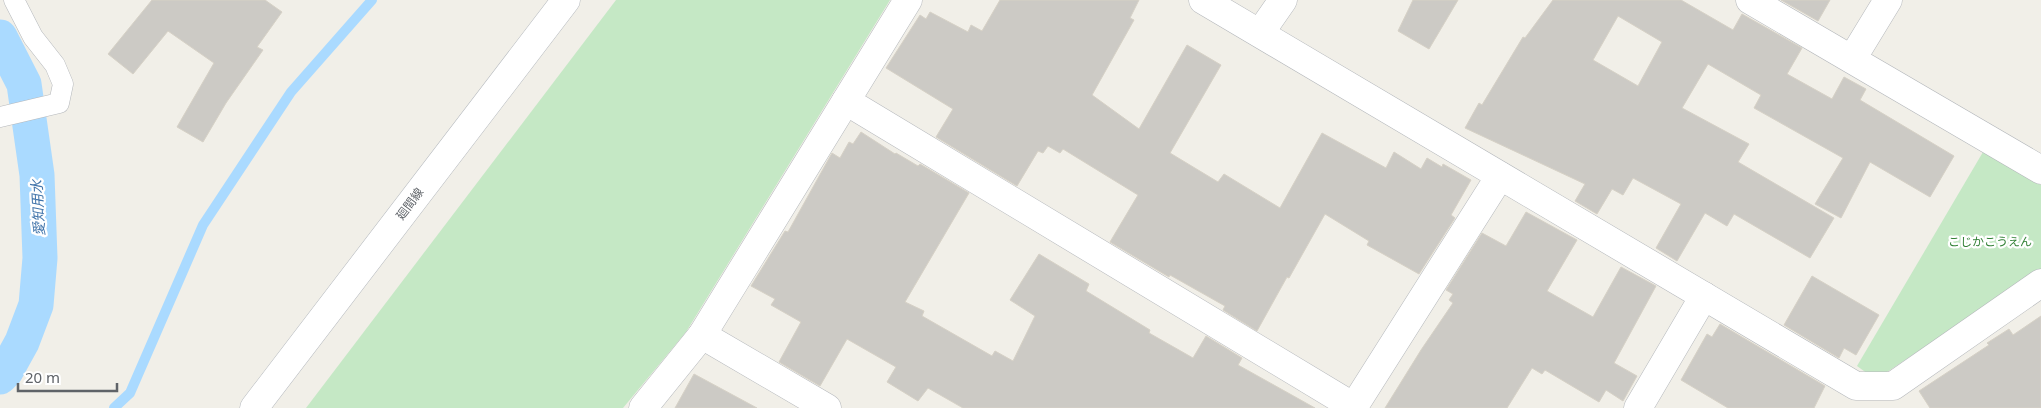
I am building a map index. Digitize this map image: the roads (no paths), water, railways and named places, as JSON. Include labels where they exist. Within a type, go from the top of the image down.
[{"type":"street","name":"廻間線","points":[[254,408],[566,0]]},
{"type":"street","points":[[642,408],[702,335],[908,0]]},
{"type":"street","points":[[1203,0],[1856,386],[1894,386],[2041,283]]},
{"type":"street","points":[[1260,33],[1283,0]]},
{"type":"street","points":[[1750,0],[2041,170]]},
{"type":"street","points":[[1852,59],[1888,0]]},
{"type":"street","points":[[846,101],[1354,408],[1500,176]]},
{"type":"street","points":[[1638,408],[1704,296]]},
{"type":"street","points":[[702,335],[827,408]]},
{"type":"lane","points":[[0,117],[59,103],[64,84],[55,65],[33,36],[14,0]]},
{"type":"waterway","points":[[114,408],[130,393],[203,225],[291,92],[372,0]]},
{"type":"waterway","name":"愛知用水","points":[[0,37],[24,84],[37,175],[40,258],[36,305],[22,342],[6,371],[0,377]]},
{"type":"park label","name":"こじかこうえん","points":[[1990,242]]}]
